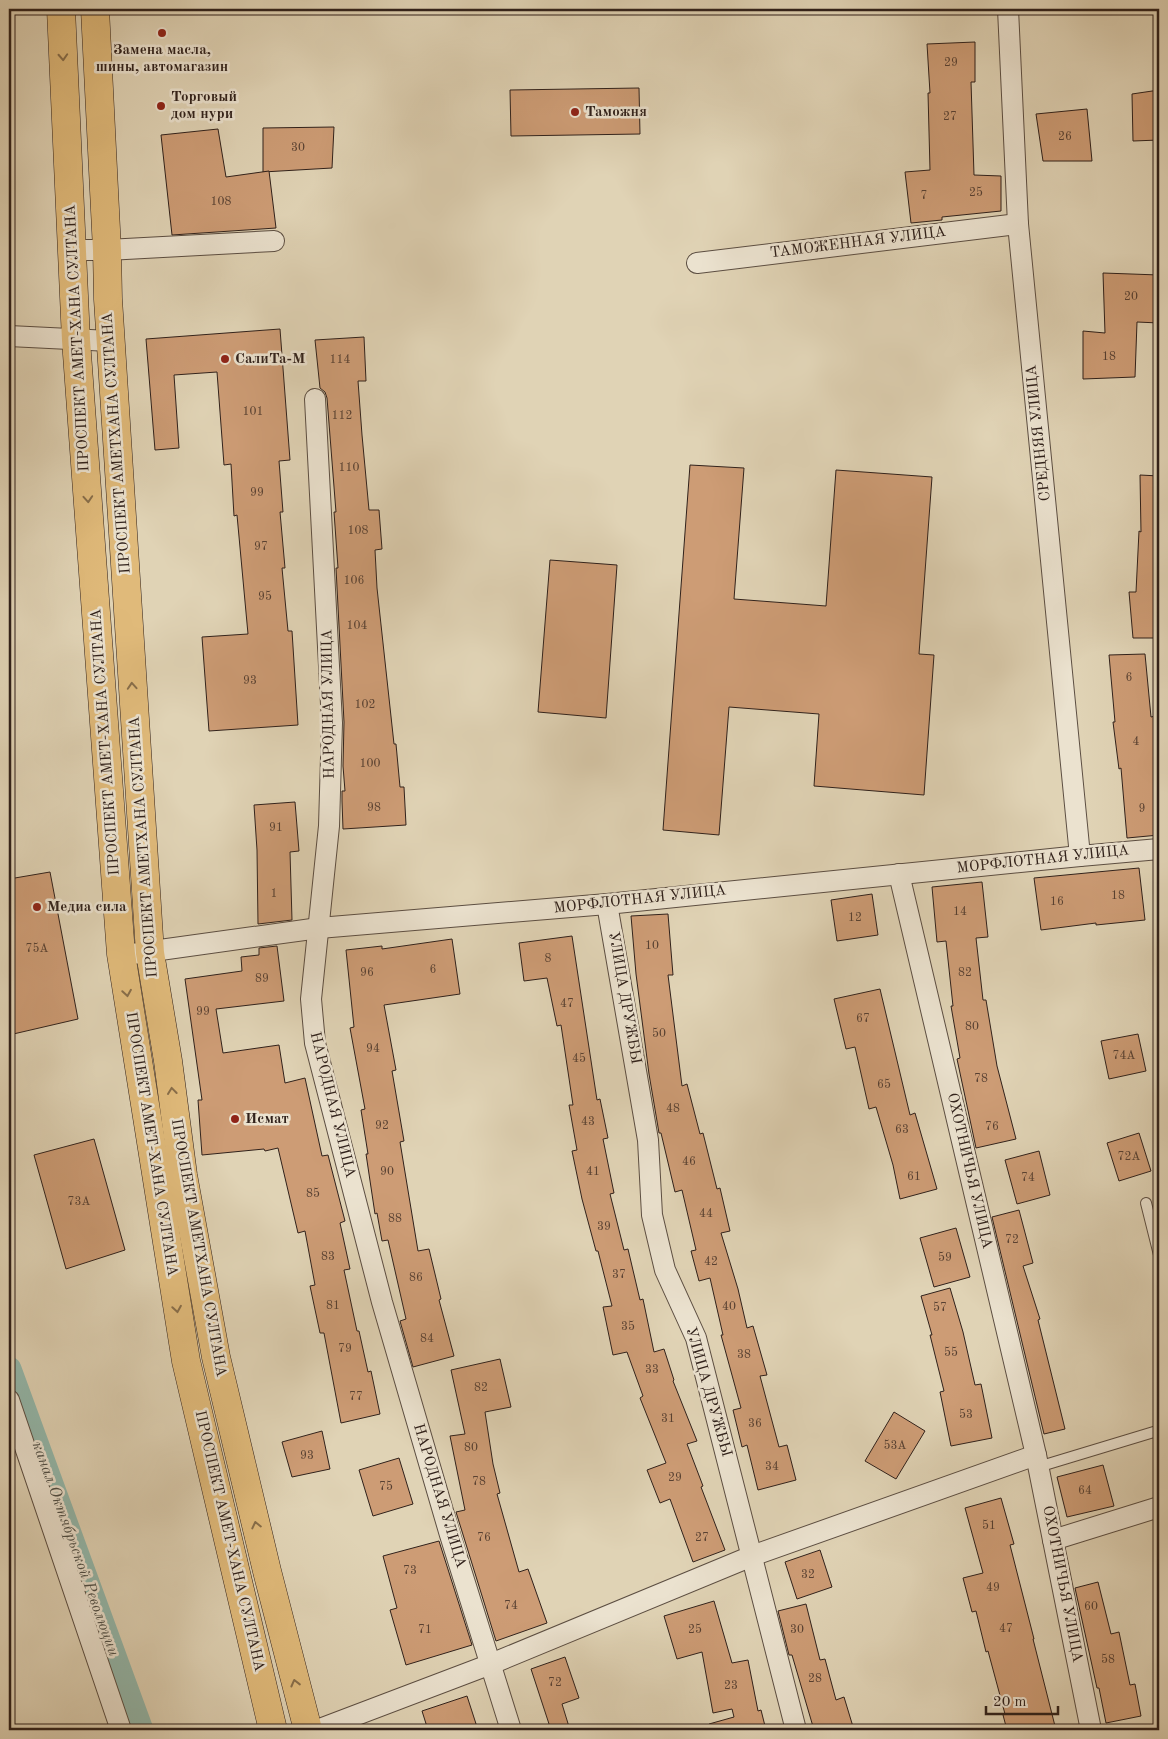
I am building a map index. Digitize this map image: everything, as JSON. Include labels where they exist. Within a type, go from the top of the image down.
[{"type":"main road","name":"ПРОСПЕКТ АМЕТ-ХАНА СУЛТАНА","points":[[61,9],[76,340],[121,954],[186,1361],[273,1730]]},
{"type":"main road","name":"ПРОСПЕКТ АМЕТХАНА СУЛТАНА","points":[[95,9],[110,341],[150,953],[168,1061],[183,1175],[216,1357],[267,1571],[308,1730]]},
{"type":"street","name":"СРЕДНЯЯ УЛИЦА","points":[[1008,9],[1018,224],[1080,856]]},
{"type":"street","name":"ТАМОЖЕННАЯ УЛИЦА","points":[[697,263],[1018,224]]},
{"type":"street","points":[[72,250],[107,250],[274,241]]},
{"type":"street","points":[[9,336],[110,341]]},
{"type":"street","name":"НАРОДНАЯ УЛИЦА","points":[[315,399],[332,723],[329,826],[311,999],[315,1043],[382,1302],[450,1535],[511,1730]]},
{"type":"street","name":"МОРФЛОТНАЯ УЛИЦА","points":[[121,954],[150,953],[160,950],[319,928],[607,904],[1159,849]]},
{"type":"street","name":"ОХОТНИЧЬЯ УЛИЦА","points":[[899,874],[1037,1461],[1091,1730]]},
{"type":"street","name":"УЛИЦА ДРУЖБЫ","points":[[607,904],[648,1140],[652,1216],[665,1270],[696,1338],[796,1730]]},
{"type":"street","points":[[9,1400],[121,1730]]},
{"type":"street","points":[[317,1730],[491,1664],[752,1556],[1037,1461]]},
{"type":"street","points":[[1053,1540],[1159,1506]]},
{"type":"lane","points":[[1146,1203],[1159,1255]]},
{"type":"lane","points":[[1037,1461],[1157,1431],[1159,1428]]},
{"type":"building","points":[[975,42],[975,82],[971,82],[974,175],[1001,176],[1001,211],[942,217],[942,220],[911,223],[905,172],[930,170],[928,93],[930,93],[927,44]]},
{"type":"building","name":"Таможня","points":[[639,88],[640,134],[511,136],[510,90]]},
{"type":"building","points":[[1159,90],[1159,140],[1133,141],[1132,94]]},
{"type":"building","points":[[1087,109],[1092,161],[1043,161],[1036,114]]},
{"type":"building","points":[[334,127],[332,168],[263,172],[263,128]]},
{"type":"building","points":[[218,129],[226,177],[269,171],[276,228],[172,235],[161,135]]},
{"type":"building","points":[[1103,273],[1159,275],[1159,323],[1137,322],[1135,377],[1083,379],[1083,331],[1105,333]]},
{"type":"building","points":[[280,329],[290,460],[279,461],[283,512],[280,512],[285,568],[282,568],[288,631],[292,631],[298,725],[209,731],[202,637],[248,634],[237,515],[234,516],[231,464],[224,465],[217,372],[174,375],[179,448],[155,450],[146,339]]},
{"type":"building","points":[[364,337],[366,381],[358,381],[362,435],[369,510],[379,510],[382,549],[375,550],[377,588],[394,744],[396,744],[400,787],[404,787],[406,825],[343,829],[342,791],[345,791],[343,766],[344,722],[336,568],[338,568],[334,512],[336,512],[327,398],[325,392],[320,388],[315,340]]},
{"type":"building","points":[[690,465],[744,468],[734,599],[826,606],[836,470],[932,477],[919,654],[934,655],[924,795],[814,786],[819,714],[729,707],[719,835],[663,830]]},
{"type":"building","points":[[1140,475],[1159,476],[1159,638],[1133,638],[1129,592],[1136,592],[1139,531],[1141,532]]},
{"type":"building","points":[[550,560],[617,565],[606,718],[538,712]]},
{"type":"building","points":[[1145,654],[1151,717],[1155,716],[1159,770],[1159,835],[1127,838],[1121,768],[1119,769],[1113,722],[1115,722],[1109,655]]},
{"type":"building","points":[[295,802],[299,851],[290,852],[292,920],[258,924],[254,805]]},
{"type":"building","points":[[1139,868],[1145,920],[1096,925],[1096,923],[1041,930],[1034,878]]},
{"type":"building","points":[[50,872],[78,1019],[9,1035],[9,879]]},
{"type":"building","points":[[982,882],[988,937],[976,938],[983,1000],[986,1000],[997,1066],[1016,1139],[976,1148],[957,1059],[960,1058],[951,1006],[953,1006],[946,941],[937,942],[932,887]]},
{"type":"building","points":[[872,894],[878,935],[837,941],[831,900]]},
{"type":"building","points":[[668,914],[673,975],[668,975],[682,1086],[687,1084],[700,1134],[703,1133],[717,1189],[720,1188],[730,1231],[721,1233],[738,1289],[747,1328],[753,1326],[767,1375],[760,1376],[779,1447],[787,1445],[796,1480],[758,1490],[747,1445],[742,1447],[733,1410],[741,1408],[721,1335],[723,1335],[710,1278],[699,1281],[691,1251],[696,1250],[682,1190],[675,1192],[661,1133],[659,1133],[649,1074],[636,974],[631,916]]},
{"type":"building","points":[[572,936],[597,1100],[600,1099],[608,1138],[603,1139],[614,1193],[610,1194],[624,1250],[628,1249],[640,1300],[643,1299],[654,1352],[664,1349],[673,1381],[697,1441],[687,1444],[725,1550],[693,1562],[670,1499],[660,1503],[647,1470],[666,1463],[640,1398],[643,1396],[627,1352],[613,1355],[603,1307],[612,1306],[582,1199],[572,1151],[577,1150],[569,1105],[573,1105],[561,1025],[557,1026],[547,978],[524,981],[519,943]]},
{"type":"building","points":[[452,939],[460,994],[384,1005],[396,1070],[392,1071],[404,1141],[400,1142],[418,1251],[429,1249],[441,1299],[439,1300],[454,1356],[413,1367],[400,1321],[406,1319],[388,1240],[382,1241],[377,1213],[375,1214],[361,1110],[365,1109],[350,1028],[354,1027],[346,950],[382,946],[382,949]]},
{"type":"building","points":[[277,946],[284,1001],[216,1009],[223,1053],[279,1045],[285,1083],[305,1078],[322,1156],[328,1155],[345,1221],[340,1223],[350,1269],[344,1270],[357,1331],[359,1331],[368,1372],[371,1371],[380,1414],[341,1423],[324,1333],[320,1333],[310,1286],[315,1285],[305,1231],[298,1233],[278,1148],[265,1151],[264,1149],[202,1155],[198,1100],[202,1100],[185,979],[242,971],[241,957],[259,955],[259,948]]},
{"type":"building","points":[[880,989],[910,1115],[915,1113],[937,1189],[900,1199],[893,1165],[876,1107],[869,1109],[855,1047],[846,1049],[834,999]]},
{"type":"building","points":[[1138,1034],[1146,1071],[1109,1079],[1101,1041]]},
{"type":"building","points":[[1139,1133],[1151,1171],[1119,1181],[1107,1143]]},
{"type":"building","points":[[94,1139],[125,1250],[66,1269],[34,1155]]},
{"type":"building","points":[[1039,1151],[1050,1195],[1017,1204],[1005,1160]]},
{"type":"building","points":[[1019,1210],[1033,1263],[1023,1266],[1040,1319],[1038,1320],[1065,1429],[1044,1434],[992,1217]]},
{"type":"building","points":[[956,1228],[970,1277],[934,1287],[920,1238]]},
{"type":"building","points":[[950,1288],[963,1332],[975,1385],[981,1384],[992,1438],[951,1446],[940,1392],[944,1391],[930,1335],[932,1335],[921,1296]]},
{"type":"building","points":[[500,1359],[511,1407],[485,1412],[493,1464],[500,1493],[497,1494],[519,1572],[528,1569],[547,1623],[496,1641],[456,1512],[465,1510],[450,1436],[465,1434],[451,1370]]},
{"type":"building","points":[[894,1412],[925,1431],[896,1479],[865,1461]]},
{"type":"building","points":[[322,1431],[330,1469],[292,1477],[282,1442]]},
{"type":"building","points":[[399,1458],[413,1504],[373,1516],[359,1470]]},
{"type":"building","points":[[1103,1465],[1114,1506],[1067,1517],[1057,1477]]},
{"type":"building","points":[[1001,1498],[1014,1544],[1010,1545],[1056,1730],[1007,1730],[1003,1715],[1005,1714],[988,1651],[986,1652],[976,1611],[972,1612],[963,1578],[983,1573],[965,1508]]},
{"type":"building","points":[[439,1541],[472,1645],[406,1665],[390,1610],[397,1608],[383,1556]]},
{"type":"building","points":[[820,1550],[832,1587],[797,1599],[785,1562]]},
{"type":"building","points":[[1098,1582],[1111,1634],[1119,1632],[1130,1685],[1135,1684],[1141,1716],[1106,1723],[1075,1588]]},
{"type":"building","points":[[714,1601],[732,1663],[748,1660],[758,1711],[761,1710],[766,1730],[710,1730],[709,1724],[734,1717],[732,1709],[713,1713],[702,1652],[677,1659],[664,1616]]},
{"type":"building","points":[[806,1604],[820,1660],[825,1659],[836,1700],[844,1697],[854,1730],[814,1730],[792,1655],[789,1655],[778,1611]]},
{"type":"building","points":[[565,1657],[579,1698],[562,1704],[570,1730],[551,1730],[531,1669]]},
{"type":"building","points":[[467,1696],[478,1730],[428,1730],[422,1711]]},
{"type":"waterway","name":"канал Октябрьской Революции","points":[[9,1369],[141,1730]]},
{"type":"place","name":"Замена масла, шины, автомагазин","points":[[162,33]]},
{"type":"place","name":"Торговый дом нури","points":[[161,106]]},
{"type":"place","name":"Таможня","points":[[575,112]]},
{"type":"place","name":"СалиТа-М","points":[[225,359]]},
{"type":"place","name":"Медиа сила","points":[[37,907]]},
{"type":"place","name":"Исмат","points":[[235,1119]]}]
